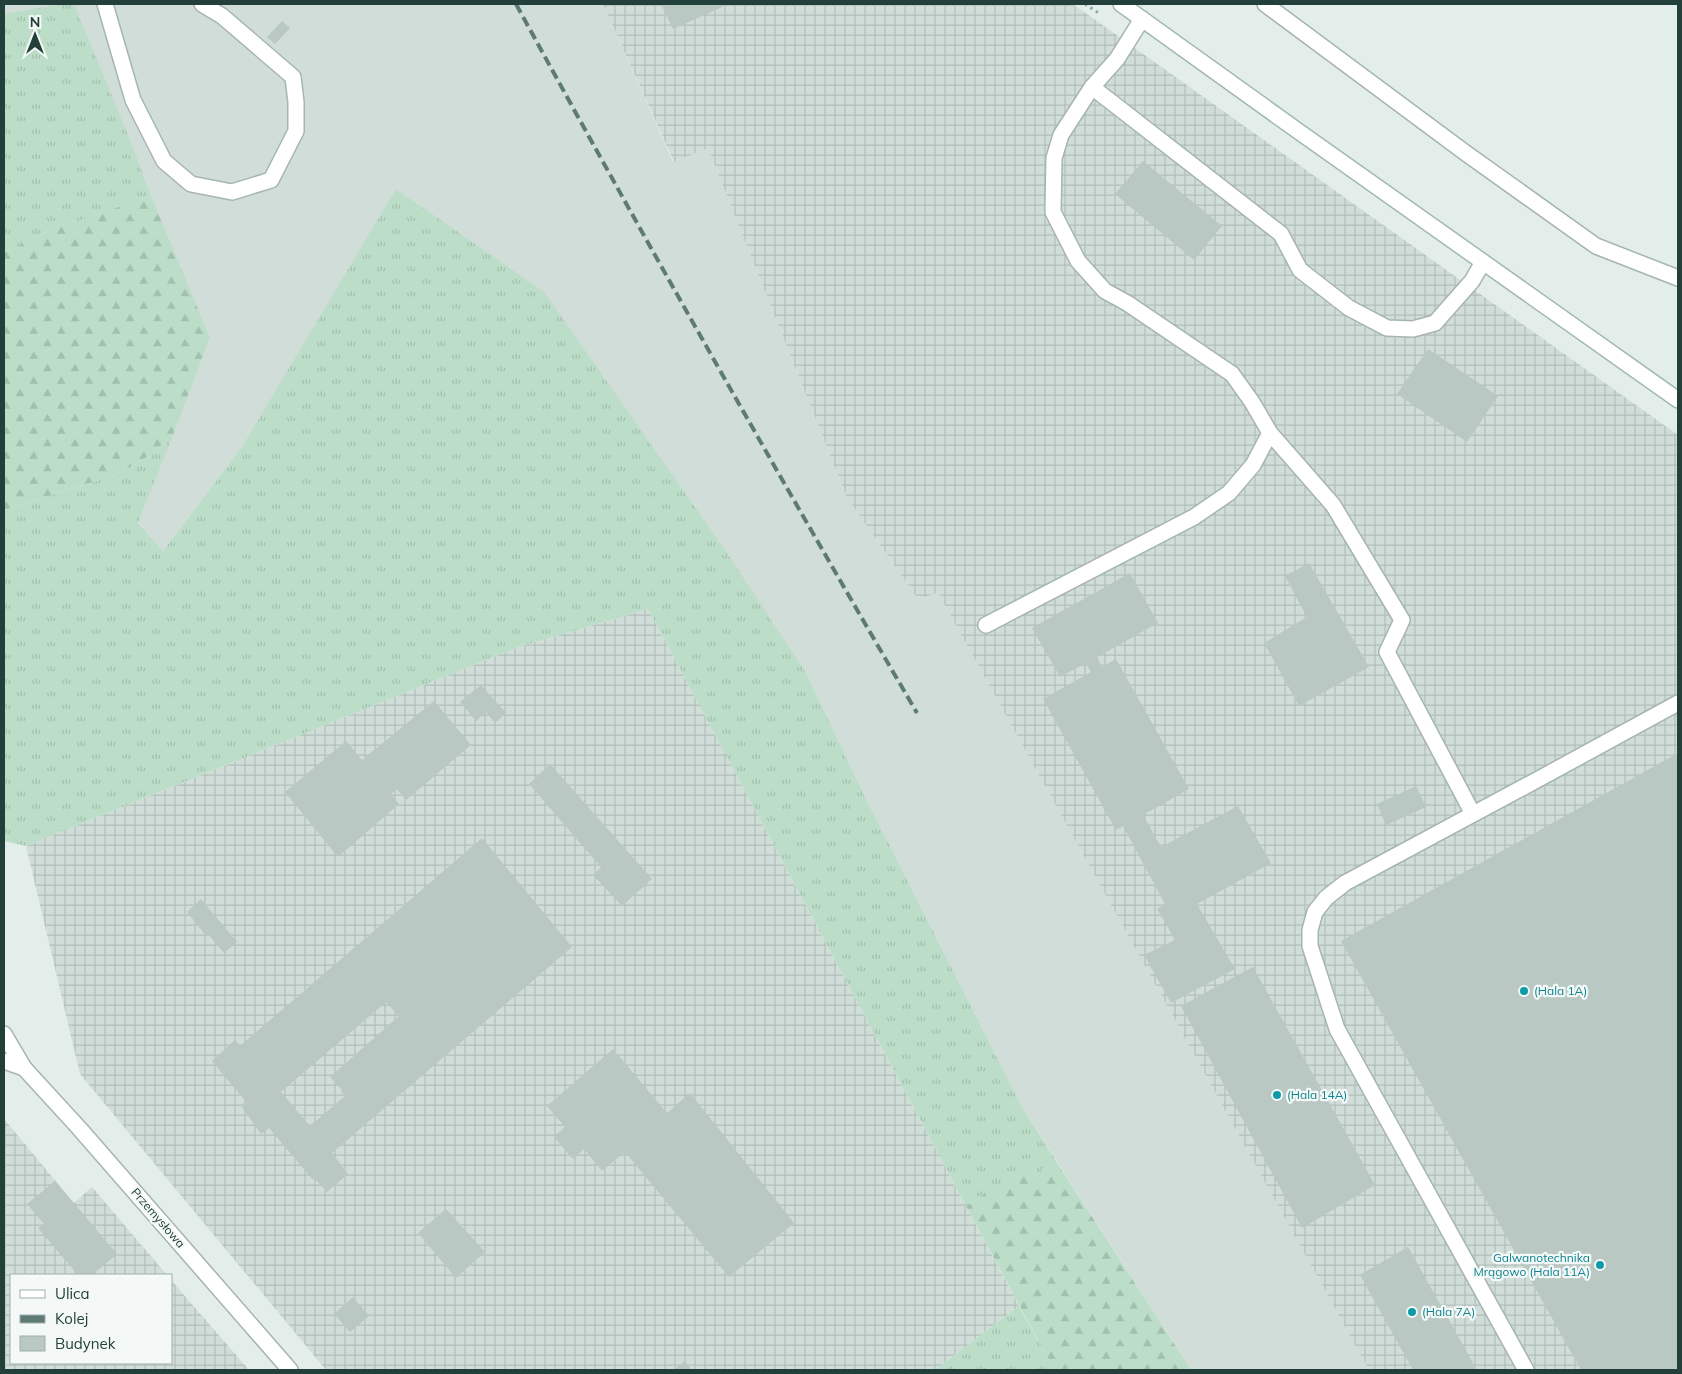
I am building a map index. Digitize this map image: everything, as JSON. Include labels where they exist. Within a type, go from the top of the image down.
[{"type":"street","points":[[105,4],[133,100],[164,161],[191,184],[232,192],[271,180],[296,131],[296,102],[293,76],[222,16],[202,4]]},
{"type":"street","points":[[1121,4],[1678,400]]},
{"type":"street","points":[[1265,4],[1466,154],[1596,246],[1678,278]]},
{"type":"street","points":[[1142,19],[1117,59],[1092,87],[1061,135],[1054,158],[1053,212],[1078,261],[1105,291],[1133,307],[1232,374],[1252,402],[1270,433],[1333,504],[1402,620],[1387,652],[1474,814]]},
{"type":"street","points":[[1092,87],[1281,234],[1300,270],[1349,308],[1387,328],[1413,329],[1435,323],[1472,281],[1484,262]]},
{"type":"street","points":[[986,625],[1194,517],[1230,493],[1253,465],[1270,433]]},
{"type":"street","points":[[1526,1370],[1337,1029],[1310,946],[1310,930],[1315,912],[1326,898],[1345,883],[1678,702]]},
{"type":"street","name":"Przemysłowa","points":[[4,1034],[24,1068],[80,1128],[290,1370]]},
{"type":"street","name":"Przemysłowa","points":[[4,1061],[24,1068]]},
{"type":"shaded area","points":[[4,4],[603,4],[673,162],[708,148],[847,498],[918,599],[938,593],[1369,1370],[1191,1370],[1022,1107],[865,797],[806,673],[242,447],[163,551],[138,523],[210,338],[46,232],[4,252]]},
{"type":"shaded area","points":[[603,4],[1073,4],[1678,435],[1678,1370],[1369,1370],[938,593],[918,599],[847,498],[708,148],[674,162]]},
{"type":"shaded area","points":[[648,609],[1019,1306],[935,1370],[326,1370],[80,1074],[26,846],[518,647]]},
{"type":"shaded area","points":[[4,1119],[74,1203],[92,1187],[166,1274],[10,1274],[10,1364],[172,1364],[172,1281],[249,1370],[4,1370]]},
{"type":"green space","points":[[62,4],[74,4],[151,196],[46,232],[4,252],[4,14]]},
{"type":"green space","points":[[396,189],[544,292],[725,550],[806,673],[865,797],[1022,1107],[1058,1164],[1018,1177],[993,1188],[966,1206],[648,609],[518,647],[26,846],[4,841],[4,510],[115,475],[140,462],[173,435],[138,523],[163,551],[242,447]]},
{"type":"green space","points":[[151,196],[210,338],[173,435],[140,462],[115,475],[4,510],[4,252],[46,232]]},
{"type":"green space","points":[[1058,1164],[1191,1370],[1054,1370],[966,1206],[993,1188],[1018,1177]]},
{"type":"green space","points":[[1019,1306],[1054,1370],[935,1370]]},
{"type":"building","points":[[661,4],[729,4],[673,29]]},
{"type":"building","points":[[282,21],[290,28],[275,44],[267,37]]},
{"type":"building","points":[[1143,161],[1222,226],[1194,260],[1115,194]]},
{"type":"building","points":[[1428,349],[1498,396],[1467,442],[1397,394]]},
{"type":"building","points":[[1309,563],[1369,667],[1299,706],[1264,643],[1307,617],[1285,576]]},
{"type":"building","points":[[1130,573],[1158,623],[1097,657],[1102,667],[1116,659],[1189,789],[1143,815],[1161,847],[1238,806],[1271,863],[1197,904],[1235,969],[1171,1003],[1144,955],[1175,940],[1157,909],[1165,904],[1123,826],[1116,830],[1043,699],[1091,672],[1086,663],[1060,677],[1032,628]]},
{"type":"building","points":[[481,685],[506,713],[495,723],[486,712],[476,721],[460,702]]},
{"type":"building","points":[[434,701],[471,745],[406,800],[397,789],[391,794],[399,804],[338,857],[285,792],[346,741],[362,760]]},
{"type":"building","name":"(Hala 1A)","points":[[1678,753],[1678,1370],[1581,1370],[1341,941]]},
{"type":"building","points":[[550,764],[652,879],[622,906],[593,875],[601,867],[529,784]]},
{"type":"building","points":[[1416,786],[1426,807],[1386,825],[1377,804]]},
{"type":"building","points":[[482,838],[572,947],[332,1153],[348,1174],[327,1192],[314,1178],[313,1180],[269,1128],[261,1134],[242,1107],[247,1103],[212,1061],[235,1040],[240,1046]],"holes":[[[386,1002],[399,1016],[330,1077],[345,1096],[310,1126],[281,1092]]]},
{"type":"building","points":[[201,899],[237,942],[224,953],[208,934],[206,936],[187,912]]},
{"type":"building","name":"(Hala 14A)","points":[[1253,967],[1375,1185],[1302,1228],[1181,1006]]},
{"type":"building","points":[[613,1049],[667,1113],[690,1093],[794,1223],[729,1277],[625,1152],[602,1171],[584,1149],[573,1159],[554,1137],[565,1127],[547,1106]]},
{"type":"building","points":[[55,1181],[117,1254],[93,1274],[77,1274],[38,1228],[44,1224],[27,1204]]},
{"type":"building","points":[[446,1209],[485,1252],[456,1278],[418,1233]]},
{"type":"building","name":"(Hala 7A)","points":[[1408,1247],[1477,1370],[1413,1370],[1360,1275]]},
{"type":"building","points":[[353,1297],[369,1316],[350,1332],[334,1314]]},
{"type":"building","points":[[685,1361],[692,1370],[673,1370]]},
{"type":"railway","points":[[516,4],[714,360],[917,713]]},
{"type":"place","name":"(Hala 1A)","points":[[1524,991]]},
{"type":"place","name":"(Hala 14A)","points":[[1277,1095]]},
{"type":"place","name":"Galwanotechnika Mrągowo (Hala 11A)","points":[[1600,1265]]},
{"type":"place","name":"(Hala 7A)","points":[[1412,1312]]}]
